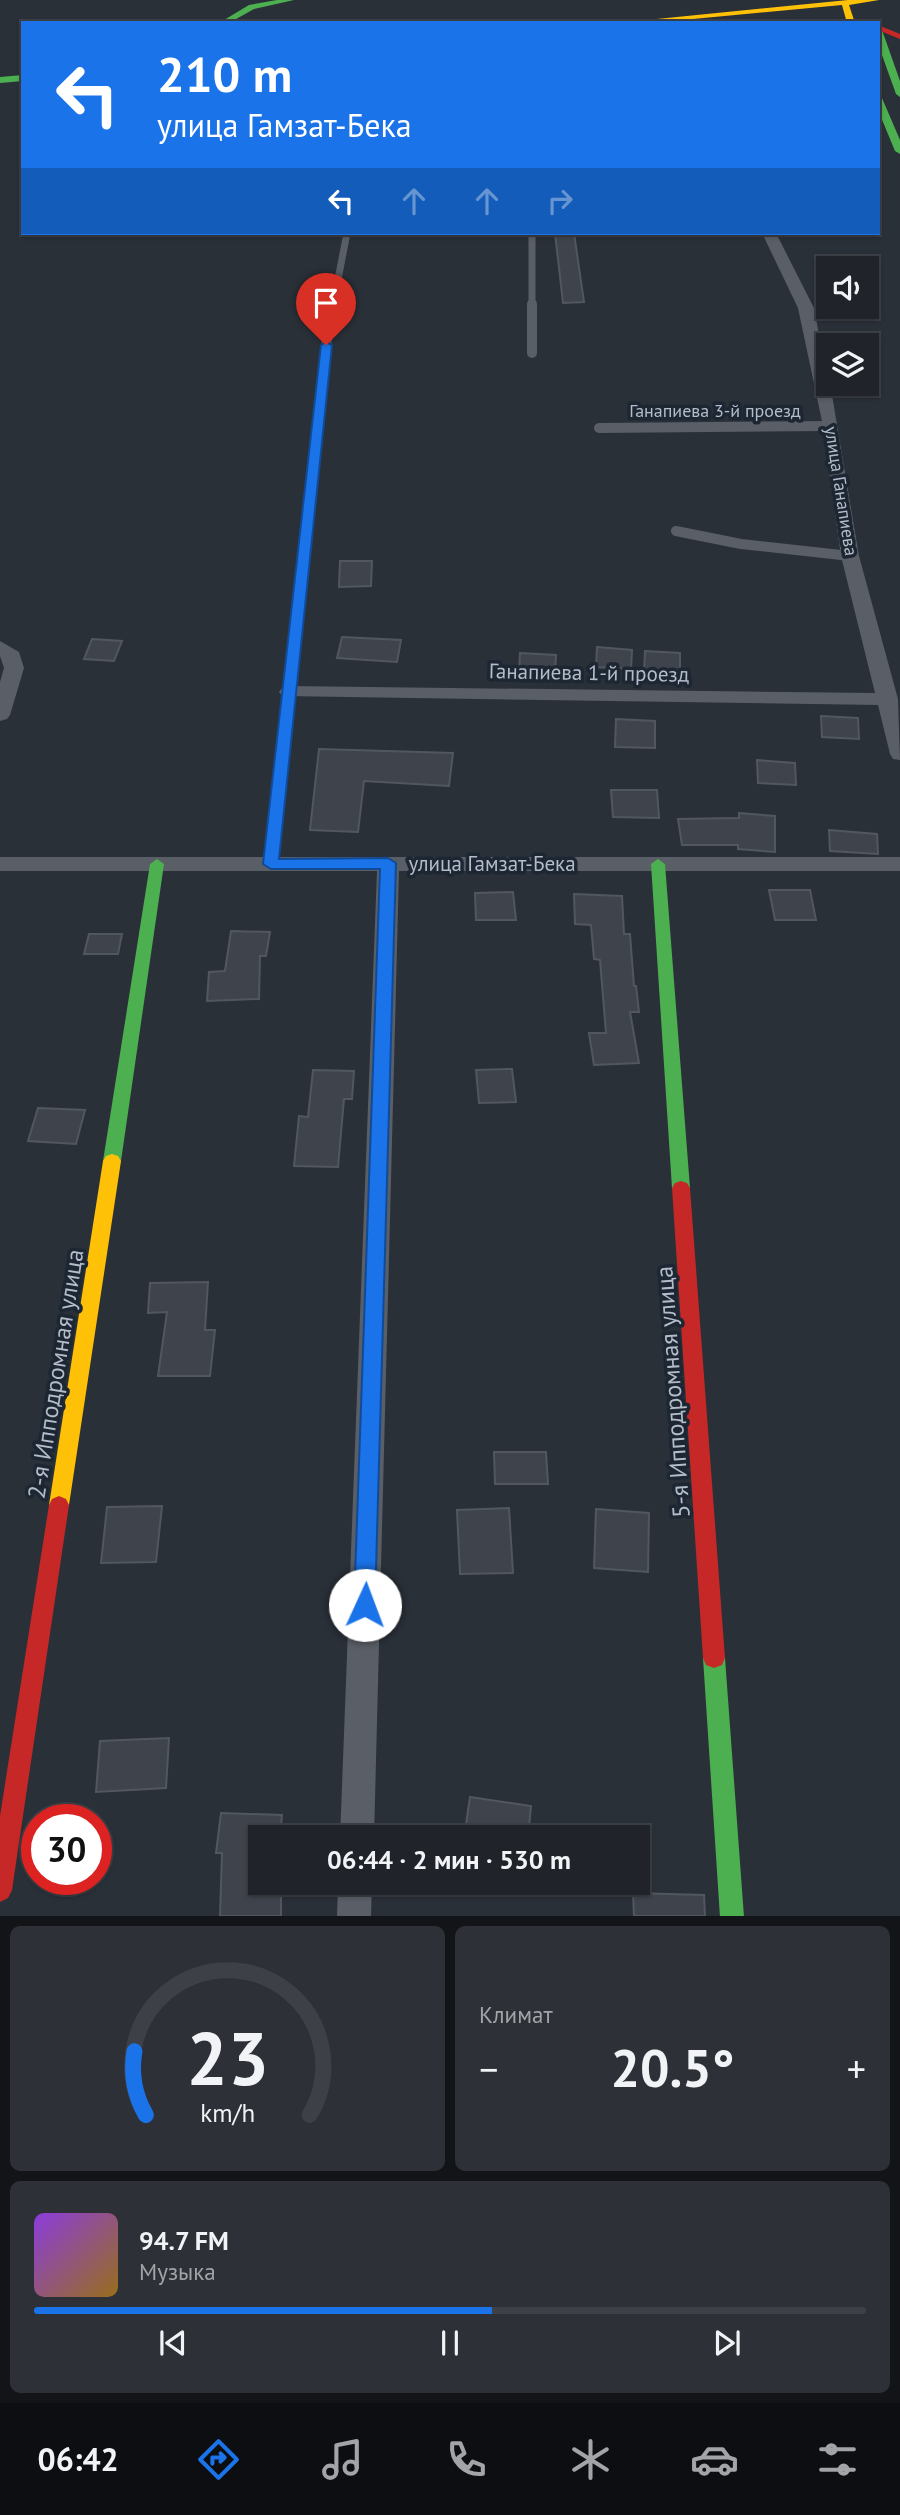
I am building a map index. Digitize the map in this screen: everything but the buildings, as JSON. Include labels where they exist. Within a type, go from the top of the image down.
[{"type":"street","points":[[226,21],[244,10],[290,0]]},
{"type":"street","points":[[844,0],[850,21]]},
{"type":"street","points":[[869,0],[876,21]]},
{"type":"street","points":[[642,21],[875,0]]},
{"type":"street","points":[[234,21],[244,10]]},
{"type":"street","points":[[880,28],[900,37]]},
{"type":"street","points":[[880,32],[896,74],[900,94]]},
{"type":"street","points":[[0,80],[21,78]]},
{"type":"street","points":[[0,89],[21,88]]},
{"type":"street","points":[[880,103],[900,151]]},
{"type":"street","name":"улица Ганапиева","points":[[770,235],[806,307],[831,426],[850,556],[900,754]]},
{"type":"street","points":[[0,647],[12,656],[14,668],[0,715]]},
{"type":"street","name":"Ганапиева 1-й проезд","points":[[289,692],[888,699]]},
{"type":"street","points":[[357,1825],[388,863]]},
{"type":"street","name":"улица Гамзат-Бека","points":[[0,864],[900,864]]},
{"type":"street","name":"2-я Ипподромная улица","points":[[0,1890],[157,864]]},
{"type":"street","name":"5-я Ипподромная улица","points":[[658,864],[732,1916]]},
{"type":"street","points":[[354,1916],[355,1895]]},
{"type":"lane","points":[[271,864],[326,345],[347,235]]},
{"type":"lane","points":[[532,235],[532,353]]},
{"type":"lane","name":"Ганапиева 3-й проезд","points":[[599,428],[831,426]]},
{"type":"lane","points":[[676,531],[720,542],[772,550],[850,556]]},
{"type":"traffic: fast","points":[[227,21],[252,7],[290,0]]},
{"type":"traffic: fast","points":[[880,36],[900,94]]},
{"type":"traffic: fast","points":[[0,80],[21,78]]},
{"type":"traffic: fast","points":[[880,103],[900,151]]},
{"type":"traffic: fast","points":[[112,1161],[157,864]]},
{"type":"traffic: fast","points":[[658,864],[681,1188]]},
{"type":"traffic: fast","points":[[714,1658],[732,1916]]},
{"type":"traffic: slow","points":[[844,0],[850,21]]},
{"type":"traffic: slow","points":[[643,21],[875,0]]},
{"type":"traffic: slow","points":[[59,1505],[112,1161]]},
{"type":"traffic: jam","points":[[880,28],[900,37]]},
{"type":"traffic: jam","points":[[681,1188],[714,1658]]},
{"type":"traffic: jam","points":[[0,1890],[59,1505]]},
{"type":"route","points":[[326,345],[271,864],[388,863],[365,1605]]}]
